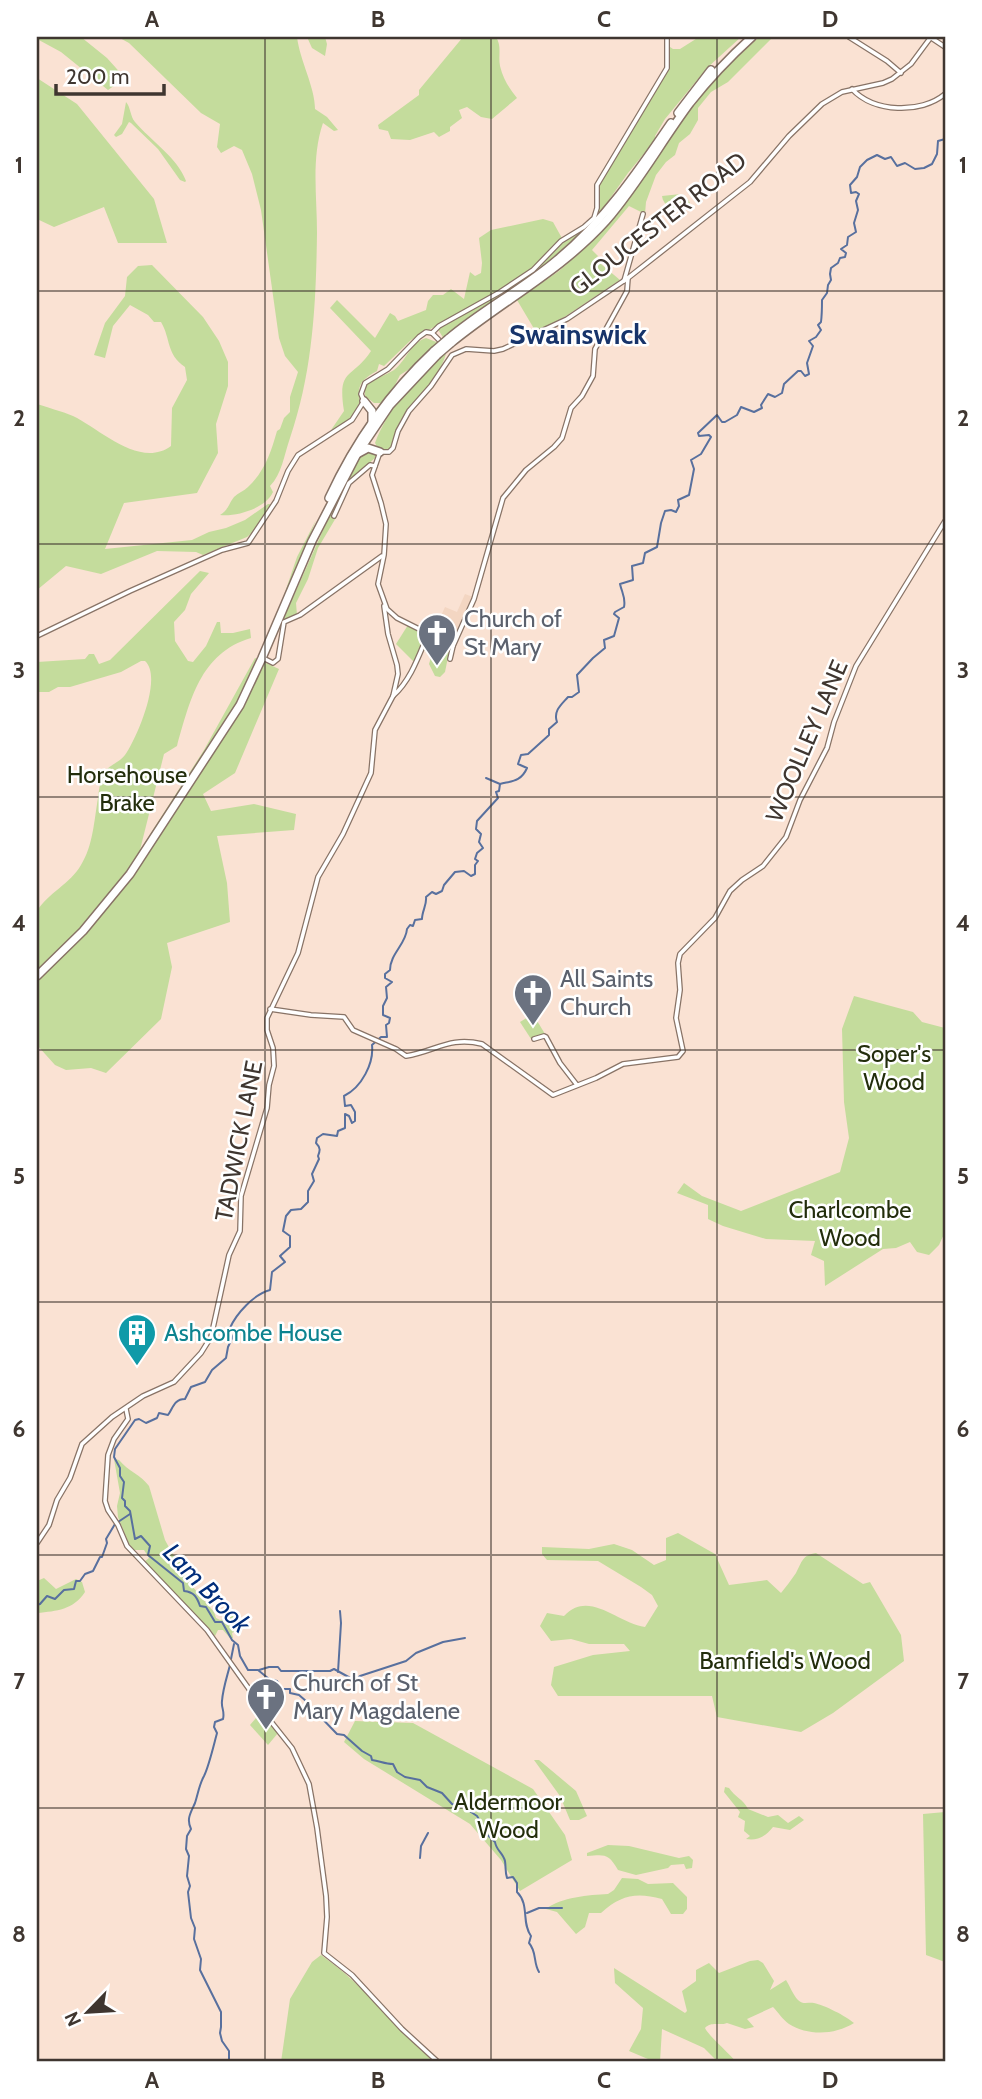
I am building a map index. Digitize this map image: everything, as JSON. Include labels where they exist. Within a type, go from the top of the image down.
[{"type":"highway","points":[[447,344],[478,315],[555,262],[587,233],[635,177],[688,98],[712,69],[746,37]]},
{"type":"highway","points":[[37,976],[83,931],[130,874],[240,705],[312,541],[385,404],[447,344],[558,266],[591,237],[630,193],[698,94],[715,73],[752,37]]},
{"type":"highway","points":[[312,541],[314,530],[339,476],[372,426],[436,353]]},
{"type":"highway","points":[[378,451],[371,441],[372,415],[367,403],[385,404]]},
{"type":"highway","points":[[357,454],[368,448],[378,451]]},
{"type":"street","points":[[432,333],[533,270],[561,241],[594,218],[597,185],[667,68],[667,37]]},
{"type":"street","points":[[849,37],[901,73]]},
{"type":"street","points":[[930,37],[945,47]]},
{"type":"street","name":"GLOUCESTER ROAD","points":[[452,355],[466,349],[503,349],[567,319],[626,279],[750,182],[789,135],[822,104],[842,92],[883,83],[901,73],[911,64],[930,37]]},
{"type":"street","points":[[852,89],[869,100],[900,108],[931,104],[945,94]]},
{"type":"street","points":[[450,659],[474,599],[503,498],[526,470],[562,438],[571,408],[582,396],[593,376],[595,349],[627,291],[626,279],[643,214]]},
{"type":"street","points":[[37,636],[222,550],[248,542],[276,501],[288,471],[298,455],[352,420],[367,403],[361,394],[365,383],[388,369],[419,337],[426,332],[432,333],[447,344],[452,355],[431,386],[409,411],[398,431],[393,448],[388,452],[378,451]]},
{"type":"street","name":"TADWICK LANE","points":[[37,1543],[49,1525],[57,1500],[71,1478],[82,1444],[112,1417],[143,1396],[174,1382],[201,1353],[211,1337],[229,1255],[240,1231],[241,1196],[267,1108],[274,1066],[273,1048],[266,1025],[270,1009],[298,953],[318,877],[343,834],[370,774],[375,730],[393,696],[398,674],[378,578],[384,555],[386,524],[372,475],[378,451]]},
{"type":"street","points":[[334,516],[349,483],[370,465],[375,466]]},
{"type":"street","name":"WOOLLEY LANE","points":[[577,1085],[623,1064],[676,1058],[681,1054],[676,1018],[680,990],[680,954],[715,918],[730,891],[741,880],[763,866],[786,837],[800,800],[827,748],[856,666],[945,521]]},
{"type":"street","points":[[262,658],[273,663],[278,659],[286,620],[300,615],[384,555]]},
{"type":"street","points":[[374,564],[380,572]]},
{"type":"street","points":[[384,604],[397,618],[453,646]]},
{"type":"street","name":"TADWICK LANE","points":[[393,696],[411,673],[429,634]]},
{"type":"street","points":[[270,1009],[311,1016],[344,1017],[353,1030],[409,1057],[446,1043],[471,1041],[482,1044],[552,1095],[577,1085],[546,1037],[534,1040]]},
{"type":"street","points":[[126,1409],[128,1419],[114,1439],[108,1455],[108,1510],[127,1546],[207,1630],[265,1714],[288,1742],[301,1765],[309,1784],[326,1896],[324,1953],[352,1975],[402,2029],[438,2062]]},
{"type":"shaded area","points":[[465,594],[473,597],[457,633],[450,630],[444,640],[433,634],[445,607],[457,612]]},
{"type":"green space","points":[[37,37],[81,37],[107,58],[125,78],[108,90],[61,52]]},
{"type":"green space","points":[[118,37],[297,37],[313,92],[315,109],[327,117],[338,130],[334,131],[323,123],[317,150],[316,286],[308,362],[298,413],[280,470],[270,486],[273,492],[264,503],[242,513],[220,515],[234,497],[254,481],[263,468],[277,431],[290,412],[290,397],[298,372],[285,356],[279,338],[261,210],[252,174],[242,150],[234,146],[221,153],[217,147],[220,124],[201,113],[129,43]]},
{"type":"green space","points":[[307,37],[325,37],[325,56],[312,48]]},
{"type":"green space","points":[[463,37],[496,37],[501,71],[517,98],[492,119],[481,117],[467,107],[459,110],[462,118],[450,127],[450,131],[439,137],[434,132],[410,140],[391,139],[388,131],[379,129],[378,125],[419,95],[419,90]]},
{"type":"green space","points":[[699,37],[741,37],[707,68],[665,119],[655,136],[656,139],[599,214],[599,183],[668,68],[670,47],[680,49]]},
{"type":"green space","points":[[759,37],[773,37],[728,82],[711,92],[698,108],[698,120],[690,134],[679,143],[675,155],[656,175],[646,202],[645,214],[629,206],[592,250],[598,256],[595,259],[620,280],[566,316],[536,332],[517,300],[559,271],[584,249],[636,188],[716,77]]},
{"type":"green space","points":[[37,78],[77,104],[154,199],[167,243],[118,243],[104,207],[54,227],[37,219]]},
{"type":"green space","points":[[126,102],[135,122],[176,164],[185,182],[180,180],[158,149],[131,123],[129,122],[122,134],[116,137],[114,135],[122,124]]},
{"type":"green space","points":[[681,194],[690,203],[689,208],[683,212],[664,203],[662,196]]},
{"type":"green space","points":[[543,219],[553,222],[563,240],[589,225],[537,272],[476,312],[444,339],[434,327],[411,340],[384,366],[379,364],[377,371],[362,383],[359,390],[360,401],[352,416],[331,430],[344,411],[344,380],[371,351],[330,308],[337,300],[375,338],[390,313],[398,321],[426,310],[433,295],[443,295],[451,289],[464,299],[470,272],[475,276],[481,273],[479,238],[491,230]]},
{"type":"green space","points":[[152,265],[203,317],[219,341],[228,362],[228,386],[216,424],[218,453],[197,493],[124,503],[105,549],[192,540],[245,520],[268,504],[273,504],[247,537],[203,555],[196,552],[157,551],[101,574],[66,566],[37,590],[37,404],[73,416],[133,450],[159,452],[171,446],[172,408],[187,380],[185,367],[172,352],[161,322],[154,322],[148,315],[130,305],[113,326],[105,358],[94,355],[105,323],[125,296],[127,277],[138,266]]},
{"type":"green space","points":[[426,338],[439,343],[400,375],[381,403],[374,403],[365,396],[368,383],[394,370],[416,343]]},
{"type":"green space","points":[[446,354],[434,378],[401,419],[392,447],[379,450],[375,443],[380,431],[404,393],[424,370]]},
{"type":"green space","points":[[367,451],[373,451],[375,458],[348,482],[332,515],[337,516],[318,548],[308,579],[296,603],[297,615],[283,620],[345,481]]},
{"type":"green space","points":[[316,520],[282,604],[281,604],[297,557]]},
{"type":"green space","name":"Horsehouse Brake","points":[[200,571],[209,573],[191,594],[185,610],[174,622],[175,641],[188,661],[193,662],[206,646],[217,622],[220,622],[221,633],[250,629],[251,638],[220,655],[200,681],[177,746],[164,754],[140,850],[204,750],[255,658],[279,669],[235,773],[203,794],[211,811],[254,804],[296,814],[294,830],[217,836],[227,883],[230,922],[167,943],[172,967],[161,1019],[106,1073],[91,1068],[66,1070],[55,1065],[37,1045],[37,911],[71,878],[85,858],[102,778],[130,747],[146,708],[151,680],[150,669],[145,661],[141,661],[121,672],[70,687],[58,687],[49,692],[37,692],[37,662],[85,659],[89,654],[94,654],[99,664],[110,660]]},
{"type":"green space","points":[[408,625],[426,635],[414,662],[396,644]]},
{"type":"green space","points":[[431,638],[450,647],[445,672],[440,677],[435,676],[429,664],[432,654],[423,650]]},
{"type":"green space","name":"Soper's Wood","points":[[854,996],[913,1012],[922,1022],[945,1028],[945,1232],[939,1245],[929,1255],[917,1252],[910,1242],[896,1248],[883,1249],[825,1286],[824,1261],[811,1255],[815,1241],[766,1239],[723,1226],[708,1219],[708,1205],[677,1193],[684,1183],[702,1196],[741,1211],[840,1172],[849,1138],[844,1102],[842,1029]]},
{"type":"green space","points":[[533,1014],[545,1034],[531,1039],[520,1022]]},
{"type":"green space","points":[[114,1459],[119,1460],[149,1486],[165,1540],[184,1567],[192,1586],[216,1618],[225,1619],[233,1613],[236,1618],[233,1638],[223,1630],[218,1630],[215,1636],[144,1562],[149,1558],[144,1550],[134,1550],[129,1544],[118,1517],[120,1493]]},
{"type":"green space","name":"Bamfield's Wood","points":[[678,1533],[715,1554],[729,1585],[767,1580],[781,1593],[803,1560],[816,1553],[863,1584],[870,1582],[901,1635],[904,1661],[833,1713],[801,1732],[717,1717],[712,1696],[558,1696],[551,1685],[554,1667],[593,1655],[630,1651],[624,1644],[589,1644],[571,1639],[551,1641],[540,1626],[547,1613],[564,1616],[583,1606],[593,1607],[645,1627],[658,1606],[652,1595],[598,1561],[547,1560],[542,1554],[542,1547],[589,1549],[614,1544],[632,1550],[654,1565],[666,1560],[666,1538]]},
{"type":"green space","points":[[44,1578],[56,1589],[76,1579],[82,1582],[85,1592],[70,1606],[37,1613],[37,1581]]},
{"type":"green space","points":[[261,1712],[278,1733],[268,1745],[250,1725]]},
{"type":"green space","name":"Aldermoor Wood","points":[[355,1721],[413,1723],[533,1789],[565,1835],[572,1860],[520,1891],[501,1860],[470,1824],[364,1759],[344,1742]]},
{"type":"green space","points":[[534,1760],[539,1760],[576,1791],[587,1816],[570,1820],[560,1796]]},
{"type":"green space","points":[[725,1787],[748,1809],[768,1817],[778,1815],[788,1823],[799,1816],[804,1820],[790,1830],[773,1827],[761,1837],[746,1839],[750,1836],[744,1831],[745,1821],[738,1817],[740,1812],[724,1792]]},
{"type":"green space","points":[[945,1812],[945,1962],[926,1955],[923,1814]]},
{"type":"green space","points":[[608,1845],[629,1846],[679,1858],[689,1856],[693,1860],[692,1868],[686,1869],[684,1864],[671,1865],[636,1875],[618,1870],[606,1856],[587,1856],[587,1853]]},
{"type":"green space","points":[[622,1878],[638,1879],[648,1884],[673,1883],[687,1897],[687,1909],[683,1914],[671,1914],[662,1899],[629,1897],[615,1902],[601,1913],[589,1913],[585,1927],[576,1934],[557,1912],[546,1909],[567,1899],[608,1894]]},
{"type":"green space","points":[[321,1955],[366,1993],[435,2062],[281,2062],[290,1999],[312,1962]]},
{"type":"green space","points":[[758,1960],[763,1963],[774,1981],[770,1990],[786,1980],[800,2002],[823,2006],[854,2023],[830,2032],[804,2031],[789,2024],[773,2007],[747,2019],[754,2027],[745,2029],[727,2023],[705,2028],[736,2062],[718,2062],[704,2048],[662,2029],[660,2062],[629,2051],[641,2029],[643,2008],[615,1983],[614,1968],[685,2013],[687,2011],[682,1991],[696,1981],[696,1970],[709,1963],[719,1973]]},
{"type":"waterway","name":"Lam Brook","points":[[539,1972],[529,1943],[531,1936],[526,1925],[523,1902],[517,1892],[517,1883],[513,1877],[507,1878],[504,1858],[495,1842],[480,1828],[477,1816],[462,1806],[452,1804],[442,1793],[427,1787],[420,1780],[405,1777],[397,1772],[393,1764],[372,1760],[371,1756],[344,1735],[337,1734],[299,1695],[290,1693],[290,1689],[281,1689],[277,1681],[269,1679],[258,1670],[248,1670],[240,1656],[238,1645],[222,1622],[215,1622],[206,1607],[200,1606],[195,1596],[184,1591],[183,1583],[148,1555],[150,1546],[141,1536],[135,1539],[130,1511],[122,1498],[124,1482],[114,1457],[115,1449],[135,1420],[146,1423],[157,1418],[159,1413],[168,1415],[176,1402],[185,1399],[191,1387],[205,1382],[212,1370],[226,1358],[235,1332],[230,1328],[237,1317],[252,1300],[270,1290],[272,1272],[285,1262],[280,1256],[290,1247],[290,1236],[283,1231],[286,1216],[291,1210],[301,1209],[308,1202],[308,1191],[314,1181],[312,1174],[319,1159],[317,1138],[323,1134],[337,1136],[338,1131],[345,1128],[345,1114],[352,1123],[355,1121],[355,1112],[351,1105],[345,1106],[344,1096],[356,1087],[366,1074],[372,1045],[381,1037],[387,1037],[386,1025],[390,1018],[383,1015],[383,1006],[387,998],[386,987],[392,982],[385,978],[385,974],[390,970],[407,929],[410,925],[413,926],[415,920],[422,919],[426,897],[432,892],[436,894],[442,891],[455,872],[464,871],[471,876],[475,874],[478,861],[475,859],[483,848],[479,842],[481,834],[476,829],[477,821],[498,798],[496,792],[499,791],[500,784],[515,780],[525,773],[527,768],[518,764],[521,755],[528,754],[549,735],[549,729],[557,722],[558,708],[568,697],[579,692],[577,675],[605,648],[604,640],[614,636],[619,618],[614,614],[624,607],[620,584],[633,580],[632,566],[643,563],[645,553],[657,547],[665,511],[676,512],[678,500],[689,495],[694,469],[691,460],[701,454],[711,437],[699,436],[698,433],[717,415],[725,422],[737,415],[741,407],[754,412],[762,408],[761,405],[768,394],[775,397],[782,393],[784,384],[798,371],[805,376],[809,374],[807,363],[813,346],[809,341],[821,330],[818,325],[821,322],[822,300],[831,280],[831,268],[840,258],[845,257],[846,253],[841,249],[847,245],[848,237],[856,232],[854,223],[859,194],[851,193],[850,185],[857,177],[860,167],[877,155],[885,159],[891,157],[897,166],[905,163],[915,169],[924,168],[932,164],[937,154],[938,141],[945,139]]},
{"type":"waterway","points":[[486,778],[500,784]]},
{"type":"waterway","points":[[118,1522],[130,1514]]},
{"type":"waterway","points":[[37,1605],[47,1596],[55,1599],[64,1590],[74,1589],[76,1581],[93,1571],[102,1557],[106,1539],[115,1524]]},
{"type":"waterway","points":[[338,1672],[340,1611]]},
{"type":"waterway","points":[[259,1670],[269,1667],[278,1667],[281,1671],[334,1669],[354,1680],[406,1661],[416,1653],[443,1642],[465,1638]]},
{"type":"waterway","points":[[231,1659],[234,1644]]},
{"type":"waterway","points":[[229,2062],[229,2051],[220,2033],[221,2012],[200,1970],[201,1959],[191,1918],[187,1876],[189,1856],[186,1849],[187,1836],[191,1829],[190,1816],[217,1733],[215,1722],[223,1719],[222,1703],[230,1665]]},
{"type":"waterway","points":[[420,1858],[421,1846],[428,1833]]},
{"type":"waterway","points":[[527,1913],[539,1908],[562,1908]]},
{"type":"place","name":"Church of St Mary","points":[[437,667]]},
{"type":"place","name":"All Saints Church","points":[[533,1027]]},
{"type":"place","name":"Ashcombe House","points":[[137,1367]]},
{"type":"place","name":"Church of St Mary Magdalene","points":[[266,1731]]},
{"type":"district","name":"Swainswick","points":[[578,334]]},
{"type":"park label","name":"Charlcombe Wood","points":[[850,1224]]}]
